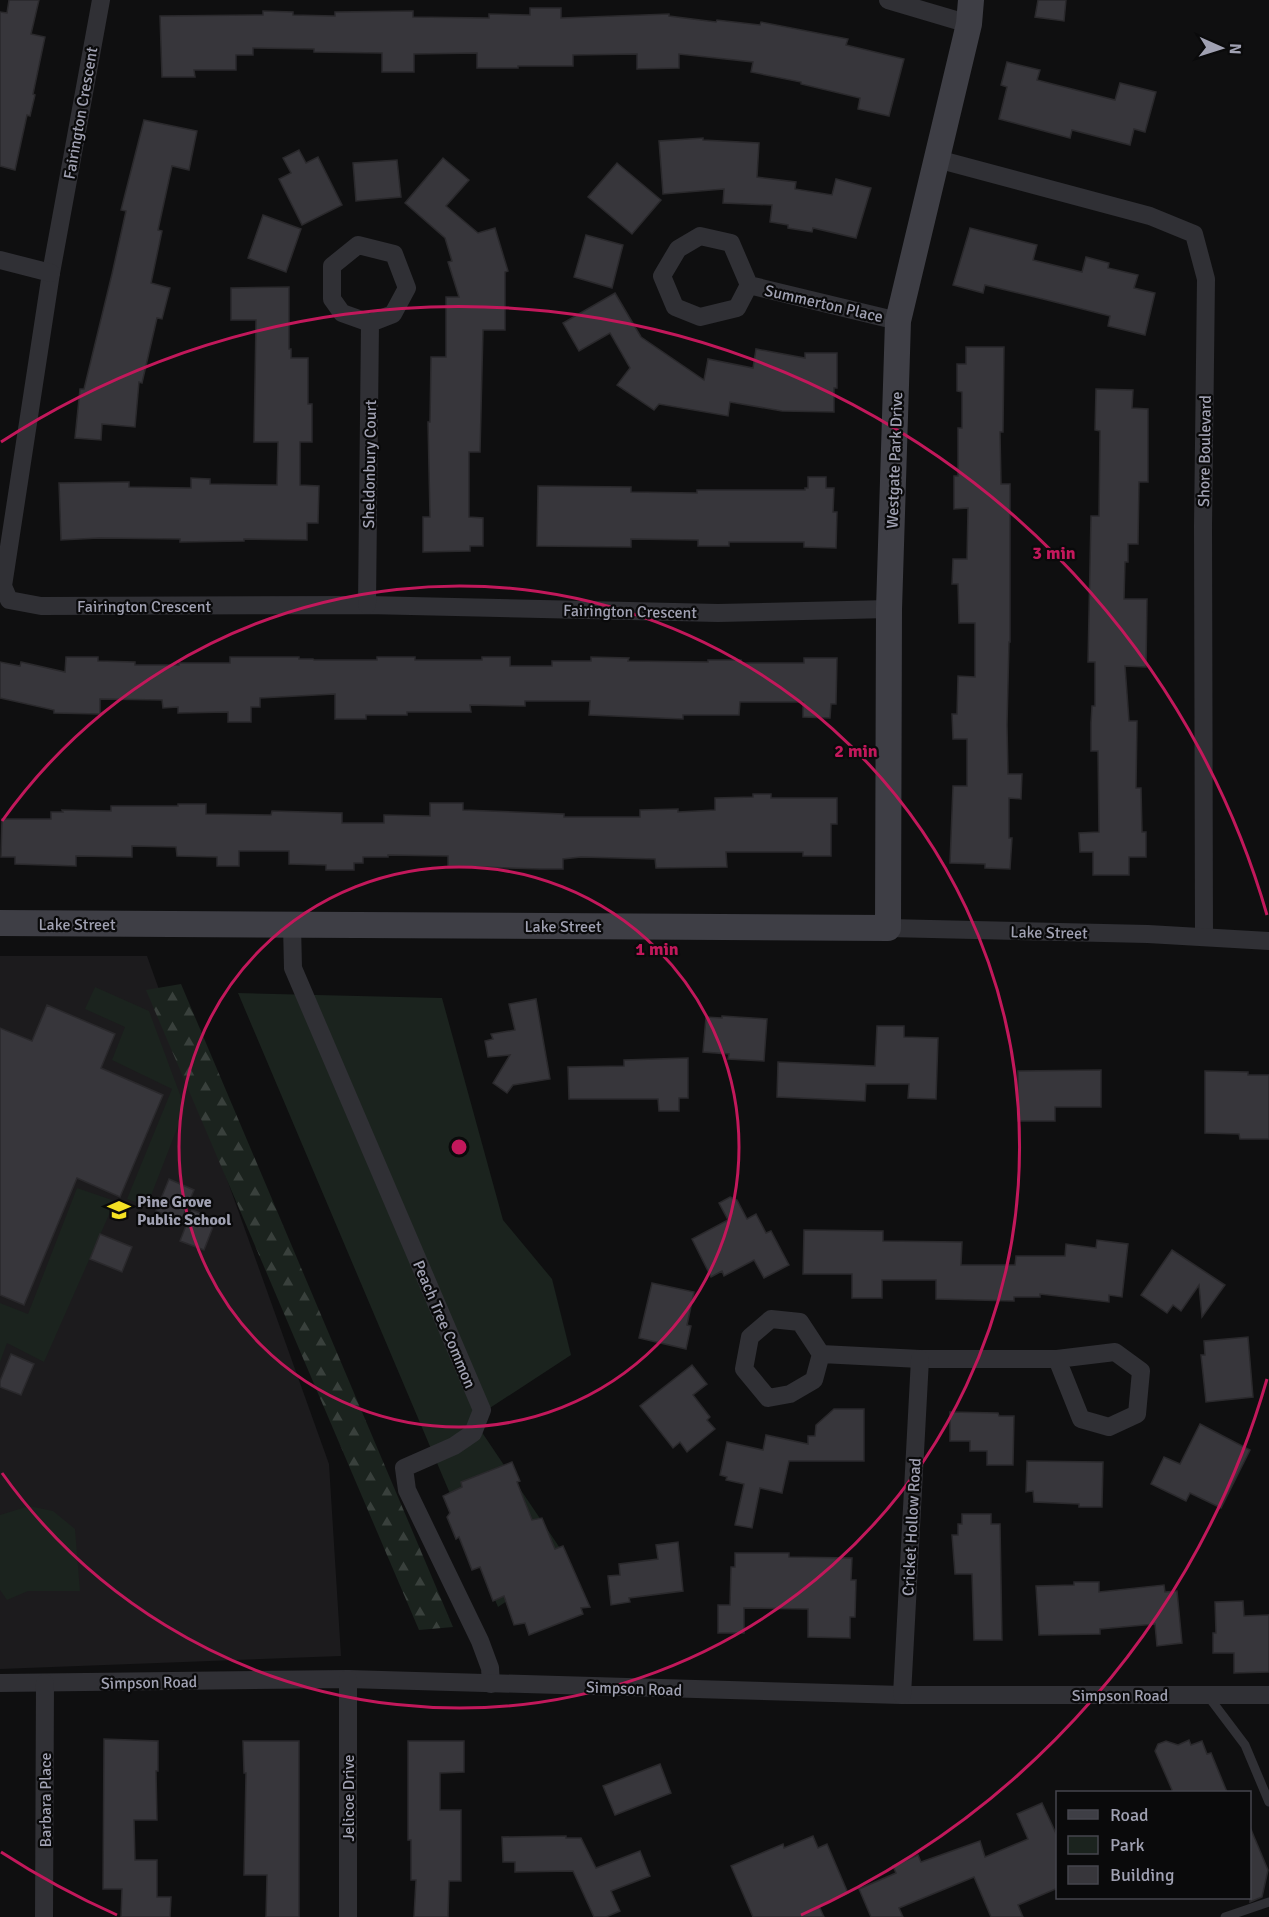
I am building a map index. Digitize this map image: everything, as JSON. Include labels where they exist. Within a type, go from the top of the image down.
[{"type":"street","name":"Fairington Crescent","points":[[101,0],[51,273],[3,586],[9,600],[41,606],[367,605],[718,613],[889,609]]},
{"type":"street","points":[[888,0],[970,12]]},
{"type":"street","name":"Westgate Park Drive","points":[[888,928],[889,609],[898,321],[970,12]]},
{"type":"street","name":"Shore Boulevard","points":[[937,159],[1150,216],[1194,234],[1206,279],[1203,526],[1204,937]]},
{"type":"street","name":"Summerton Place","points":[[700,236],[731,243],[749,285],[736,308],[700,317],[675,307],[662,276],[678,249],[700,236]]},
{"type":"street","points":[[358,245],[394,254],[407,288],[393,314],[370,323],[342,313],[332,299],[332,266],[358,245]]},
{"type":"street","points":[[0,260],[51,273]]},
{"type":"street","name":"Summerton Place","points":[[749,285],[898,321]]},
{"type":"street","name":"Sheldonbury Court","points":[[367,605],[370,323]]},
{"type":"street","name":"Lake Street","points":[[0,923],[888,928],[1138,933],[1269,941]]},
{"type":"street","name":"Peach Tree Common","points":[[292,925],[293,968],[482,1410],[473,1433],[454,1446],[404,1468],[407,1490],[480,1641],[490,1668],[491,1684]]},
{"type":"street","points":[[771,1319],[800,1322],[821,1354],[814,1380],[790,1394],[768,1398],[744,1369],[750,1337],[771,1319]]},
{"type":"street","points":[[821,1354],[920,1359],[1056,1359],[1115,1352],[1141,1371],[1137,1414],[1109,1427],[1081,1419],[1056,1359]]},
{"type":"street","name":"Cricket Hollow Road","points":[[902,1695],[920,1359]]},
{"type":"street","name":"Simpson Road","points":[[0,1683],[348,1679],[902,1695],[1269,1695]]},
{"type":"street","name":"Jelicoe Drive","points":[[348,1679],[348,1917]]},
{"type":"street","name":"Barbara Place","points":[[44,1917],[45,1683]]},
{"type":"lane","points":[[1207,1695],[1245,1745],[1269,1802]]},
{"type":"lane","points":[[1225,1917],[1269,1902]]},
{"type":"shaded area","name":"Pine Grove Public School","points":[[0,956],[147,956],[329,1464],[341,1656],[0,1669]]},
{"type":"green space","points":[[181,984],[453,1627],[419,1630],[146,990]]},
{"type":"green space","points":[[95,987],[149,1011],[185,1108],[147,1206],[127,1199],[172,1089],[112,1060],[125,1027],[85,1009]]},
{"type":"green space","points":[[238,993],[442,998],[503,1220],[552,1279],[571,1355],[473,1419],[568,1560],[498,1607]]},
{"type":"green space","points":[[77,1188],[115,1201],[44,1362],[7,1343],[0,1362],[0,1303],[28,1314]]},
{"type":"green space","points":[[29,1506],[53,1511],[75,1529],[80,1591],[28,1591],[7,1600],[0,1590],[0,1515]]},
{"type":"building","points":[[9,0],[39,0],[31,34],[45,37],[33,94],[35,95],[30,116],[27,115],[15,170],[0,166],[0,12],[7,13]]},
{"type":"building","points":[[1038,0],[1066,0],[1064,21],[1035,17]]},
{"type":"building","points":[[530,8],[561,8],[561,18],[669,14],[669,16],[716,22],[717,20],[760,25],[761,22],[848,39],[846,45],[904,59],[889,116],[858,109],[860,98],[801,84],[801,82],[751,72],[753,62],[679,54],[679,68],[637,69],[637,54],[573,55],[573,66],[477,68],[477,53],[414,54],[414,72],[382,72],[382,53],[253,48],[253,55],[236,55],[236,70],[194,70],[195,77],[162,77],[160,16],[263,15],[263,11],[293,12],[293,15],[335,16],[335,12],[413,11],[413,17],[489,18],[489,14],[530,15]]},
{"type":"building","points":[[1007,62],[1040,70],[1037,80],[1115,100],[1120,83],[1156,92],[1145,132],[1134,129],[1130,145],[1072,130],[1070,138],[999,119],[1007,87],[1001,85]]},
{"type":"building","points":[[144,120],[197,131],[189,170],[172,166],[158,230],[162,231],[151,283],[170,288],[162,319],[157,318],[142,383],[139,382],[135,427],[102,424],[101,440],[75,438],[80,389],[84,389],[112,274],[126,211],[121,210]]},
{"type":"building","points":[[703,138],[703,140],[759,143],[757,177],[796,182],[795,189],[832,195],[836,179],[871,188],[856,238],[813,228],[812,232],[788,228],[788,225],[770,222],[772,205],[723,203],[724,189],[663,194],[659,141]]},
{"type":"building","points":[[299,150],[306,163],[318,157],[342,205],[302,225],[279,179],[291,173],[283,158]]},
{"type":"building","points":[[443,158],[469,180],[446,206],[478,233],[495,228],[508,271],[505,272],[505,330],[483,330],[480,452],[469,452],[469,517],[483,518],[483,546],[470,546],[470,551],[423,552],[423,517],[430,517],[428,422],[430,422],[431,357],[446,357],[446,297],[459,297],[448,262],[452,261],[445,238],[405,203]]},
{"type":"building","points":[[397,160],[401,197],[356,201],[353,163]]},
{"type":"building","points":[[617,163],[661,200],[632,234],[588,197]]},
{"type":"building","points":[[263,215],[301,229],[286,272],[248,258]]},
{"type":"building","points":[[970,228],[1037,245],[1033,260],[1082,272],[1086,257],[1109,263],[1108,268],[1138,275],[1134,288],[1155,293],[1145,335],[1108,326],[1110,316],[985,285],[983,293],[953,285]]},
{"type":"building","points":[[586,235],[623,245],[612,288],[574,277]]},
{"type":"building","points":[[289,287],[289,349],[291,349],[291,358],[308,358],[308,404],[312,404],[312,442],[300,442],[300,485],[319,486],[318,523],[307,523],[307,540],[244,539],[244,541],[180,542],[180,539],[99,538],[61,540],[59,483],[129,482],[129,487],[191,488],[191,478],[210,479],[210,484],[277,485],[278,442],[254,442],[256,320],[231,320],[231,288]]},
{"type":"building","points":[[615,293],[641,337],[704,380],[708,359],[753,368],[756,349],[805,358],[805,353],[837,353],[834,412],[782,411],[730,402],[728,416],[659,404],[654,410],[617,385],[630,368],[610,333],[579,351],[563,323]]},
{"type":"building","points":[[966,347],[1004,347],[1003,432],[1000,432],[1001,484],[1010,484],[1008,774],[1022,774],[1021,799],[1009,798],[1009,838],[1012,838],[1010,869],[985,868],[985,864],[950,863],[953,786],[967,786],[967,739],[953,739],[952,714],[957,714],[958,676],[975,677],[975,623],[959,623],[958,584],[952,584],[953,559],[967,559],[968,508],[954,509],[954,476],[958,476],[958,428],[962,428],[962,392],[957,391],[957,364],[966,364]]},
{"type":"building","points":[[1096,389],[1133,390],[1132,408],[1148,409],[1148,482],[1139,482],[1138,544],[1128,544],[1128,562],[1125,562],[1124,599],[1147,599],[1146,667],[1125,666],[1129,721],[1137,721],[1136,788],[1141,788],[1142,832],[1146,832],[1146,857],[1129,857],[1129,875],[1093,875],[1093,852],[1080,852],[1079,833],[1099,832],[1098,751],[1091,751],[1092,706],[1095,706],[1095,662],[1088,662],[1091,516],[1099,516],[1100,431],[1095,430]]},
{"type":"building","points":[[808,477],[826,477],[826,488],[834,488],[833,512],[837,512],[836,548],[804,547],[804,542],[729,542],[729,546],[698,546],[698,540],[631,539],[631,547],[537,546],[538,486],[631,487],[631,492],[697,493],[697,490],[805,490],[808,488]]},
{"type":"building","points":[[66,657],[98,657],[98,661],[135,662],[135,665],[179,665],[179,663],[230,663],[230,657],[377,660],[377,657],[415,657],[415,660],[482,660],[482,657],[510,657],[510,666],[552,666],[552,661],[591,661],[591,657],[629,658],[628,661],[741,660],[741,663],[804,663],[804,658],[837,658],[836,704],[831,704],[830,718],[803,717],[803,702],[740,702],[739,715],[683,715],[683,719],[589,715],[590,701],[525,701],[525,706],[470,705],[471,712],[407,712],[407,715],[366,715],[366,719],[335,719],[335,694],[260,698],[260,707],[251,707],[251,722],[228,722],[228,712],[178,713],[178,707],[163,708],[162,700],[100,699],[100,714],[54,713],[54,710],[0,698],[0,662],[20,666],[21,662],[65,672]]},
{"type":"building","points":[[753,794],[771,794],[771,798],[837,798],[837,824],[831,824],[831,856],[803,856],[803,852],[726,852],[727,867],[656,868],[655,859],[581,857],[563,859],[563,869],[540,869],[448,866],[448,856],[388,855],[388,857],[363,857],[363,863],[354,863],[354,870],[326,870],[326,865],[289,864],[289,851],[239,851],[239,866],[217,866],[217,857],[177,856],[176,847],[132,846],[132,857],[76,856],[76,866],[15,864],[15,857],[1,857],[2,819],[51,819],[51,812],[63,812],[62,810],[111,811],[111,806],[206,804],[206,814],[271,815],[272,811],[342,813],[342,823],[384,823],[384,815],[430,816],[430,803],[463,803],[463,810],[564,814],[564,817],[640,817],[640,810],[678,809],[678,812],[715,810],[715,798],[753,797]]},
{"type":"building","points":[[536,999],[550,1079],[513,1085],[507,1093],[493,1083],[510,1055],[488,1057],[485,1041],[493,1039],[491,1034],[515,1030],[509,1004]]},
{"type":"building","points":[[47,1005],[115,1034],[101,1068],[163,1095],[120,1197],[77,1178],[24,1305],[0,1295],[0,1028],[32,1041]]},
{"type":"building","points":[[722,1016],[767,1019],[764,1061],[728,1059],[729,1054],[703,1052],[706,1017],[722,1018]]},
{"type":"building","points":[[877,1026],[904,1026],[904,1037],[938,1038],[936,1099],[908,1098],[909,1084],[866,1084],[865,1101],[777,1097],[778,1062],[875,1066]]},
{"type":"building","points":[[688,1058],[688,1098],[679,1098],[679,1111],[659,1111],[658,1099],[569,1099],[568,1067],[624,1066],[624,1060]]},
{"type":"building","points":[[1101,1070],[1101,1107],[1055,1107],[1055,1121],[1018,1121],[1018,1071]]},
{"type":"building","points":[[1205,1071],[1269,1075],[1269,1139],[1240,1139],[1239,1134],[1205,1133]]},
{"type":"building","points":[[169,1179],[194,1190],[181,1221],[156,1211]]},
{"type":"building","points":[[730,1197],[737,1200],[747,1219],[756,1214],[766,1233],[771,1231],[789,1265],[764,1278],[754,1260],[724,1276],[722,1271],[711,1277],[692,1239],[728,1220],[719,1203]]},
{"type":"building","points":[[192,1210],[216,1219],[204,1250],[180,1241]]},
{"type":"building","points":[[804,1230],[883,1231],[883,1241],[962,1242],[961,1265],[1015,1265],[1016,1256],[1065,1256],[1066,1244],[1096,1248],[1097,1240],[1128,1244],[1122,1297],[1109,1295],[1109,1302],[1040,1294],[1040,1297],[1014,1297],[1014,1301],[936,1299],[936,1280],[882,1280],[882,1298],[852,1298],[852,1274],[803,1274]]},
{"type":"building","points":[[100,1234],[132,1247],[122,1272],[90,1259]]},
{"type":"building","points":[[1172,1250],[1225,1285],[1202,1317],[1199,1285],[1181,1311],[1173,1305],[1167,1313],[1141,1295]]},
{"type":"building","points":[[652,1283],[694,1292],[687,1325],[691,1326],[686,1349],[639,1338]]},
{"type":"building","points":[[1248,1337],[1253,1397],[1206,1402],[1201,1355],[1205,1355],[1204,1341]]},
{"type":"building","points":[[11,1354],[34,1364],[21,1395],[0,1387],[0,1381]]},
{"type":"building","points":[[692,1365],[707,1384],[693,1395],[710,1417],[707,1420],[715,1429],[687,1452],[680,1442],[673,1448],[640,1406]]},
{"type":"building","points":[[834,1409],[864,1409],[864,1461],[789,1461],[782,1493],[760,1488],[752,1528],[735,1525],[744,1484],[726,1480],[727,1477],[720,1475],[727,1442],[763,1450],[766,1435],[808,1444],[808,1436],[815,1436],[816,1425]]},
{"type":"building","points":[[950,1412],[998,1413],[999,1416],[1014,1416],[1013,1465],[987,1465],[987,1451],[970,1451],[970,1441],[950,1441]]},
{"type":"building","points":[[1200,1424],[1250,1450],[1221,1508],[1190,1493],[1186,1501],[1151,1484],[1164,1457],[1180,1464]]},
{"type":"building","points":[[1027,1461],[1103,1462],[1102,1507],[1034,1502],[1033,1491],[1026,1492]]},
{"type":"building","points":[[512,1462],[532,1520],[542,1518],[555,1549],[563,1546],[590,1607],[581,1608],[583,1614],[529,1635],[525,1623],[514,1625],[504,1596],[493,1601],[480,1567],[472,1570],[459,1537],[456,1539],[447,1517],[450,1513],[443,1496],[462,1487],[461,1482]]},
{"type":"building","points":[[962,1514],[991,1514],[991,1524],[1000,1524],[1002,1640],[974,1640],[972,1574],[955,1574],[952,1535],[958,1535],[958,1524],[962,1524]]},
{"type":"building","points":[[678,1542],[683,1591],[629,1598],[630,1602],[611,1605],[608,1576],[620,1575],[619,1564],[658,1559],[656,1545]]},
{"type":"building","points":[[735,1553],[789,1553],[789,1557],[852,1558],[851,1580],[856,1580],[855,1617],[850,1617],[850,1638],[808,1637],[808,1609],[744,1608],[744,1633],[718,1633],[718,1605],[730,1605],[731,1567],[735,1567]]},
{"type":"building","points":[[1074,1582],[1099,1582],[1099,1592],[1164,1585],[1165,1592],[1177,1591],[1182,1643],[1157,1646],[1155,1624],[1100,1629],[1100,1634],[1039,1635],[1036,1586],[1074,1585]]},
{"type":"building","points":[[1243,1601],[1244,1616],[1269,1615],[1269,1672],[1234,1673],[1234,1653],[1213,1653],[1213,1633],[1216,1633],[1215,1602]]},
{"type":"building","points":[[104,1739],[158,1741],[157,1820],[134,1820],[135,1860],[157,1860],[157,1897],[171,1897],[170,1917],[121,1917],[122,1889],[103,1889]]},
{"type":"building","points":[[1189,1740],[1191,1745],[1202,1741],[1207,1754],[1211,1753],[1227,1791],[1173,1791],[1155,1751],[1158,1744],[1166,1741],[1178,1745]]},
{"type":"building","points":[[243,1741],[299,1741],[299,1917],[266,1917],[267,1875],[244,1875],[246,1773],[244,1773]]},
{"type":"building","points":[[408,1741],[464,1741],[464,1772],[440,1773],[440,1810],[461,1810],[461,1881],[449,1881],[448,1917],[414,1917],[416,1880],[411,1880],[411,1840],[408,1840]]},
{"type":"building","points":[[660,1764],[671,1793],[615,1815],[603,1786]]},
{"type":"building","points":[[1042,1803],[1056,1834],[1056,1889],[1018,1905],[1023,1917],[991,1917],[974,1877],[899,1908],[903,1917],[871,1917],[859,1889],[896,1873],[893,1866],[918,1855],[921,1862],[980,1841],[985,1857],[1028,1839],[1017,1814]]},
{"type":"building","points":[[1251,1829],[1268,1870],[1262,1897],[1250,1902]]},
{"type":"building","points":[[566,1836],[566,1838],[581,1838],[596,1868],[640,1851],[650,1876],[611,1891],[620,1911],[606,1917],[594,1917],[573,1871],[515,1872],[515,1862],[503,1862],[502,1837]]},
{"type":"building","points":[[813,1836],[818,1848],[827,1844],[848,1893],[819,1906],[824,1917],[753,1917],[731,1866],[783,1844],[784,1848]]},
{"type":"place","name":"Pine Grove Public School","points":[[119,1210]]}]
